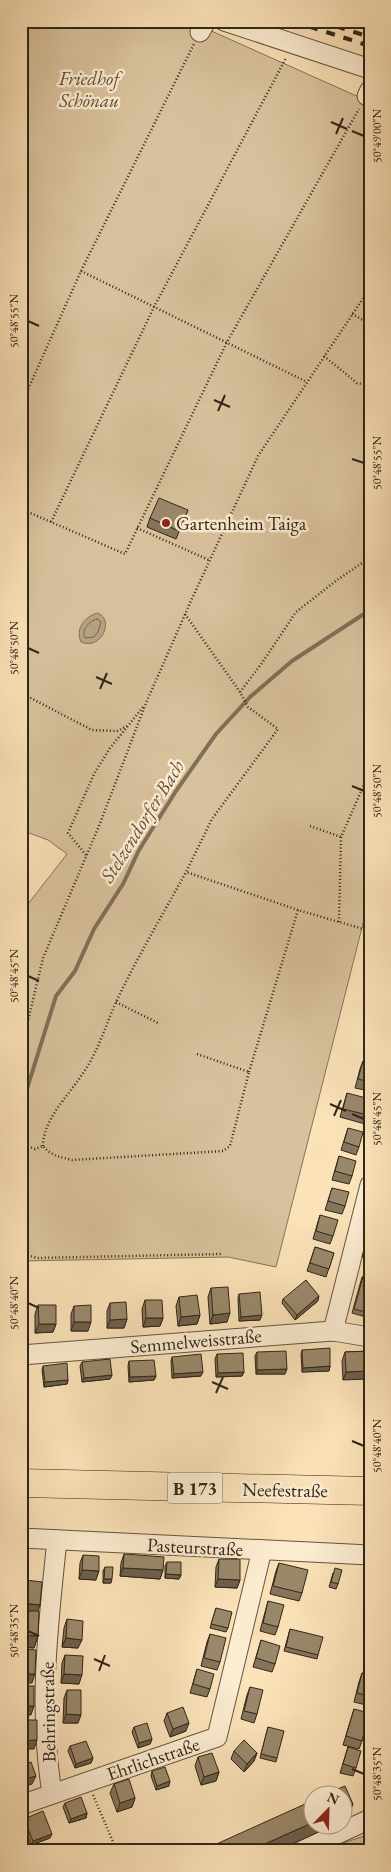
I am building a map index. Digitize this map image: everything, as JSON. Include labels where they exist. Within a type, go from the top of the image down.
[{"type":"highway","name":"Neefestraße","points":[[21,1465],[370,1472]]},
{"type":"highway","name":"Neefestraße","points":[[21,1483],[370,1491]]},
{"type":"street","points":[[224,21],[290,51],[370,69]]},
{"type":"street","points":[[333,1330],[370,1185]]},
{"type":"street","name":"Semmelweisstraße","points":[[21,1355],[333,1330],[370,1337]]},
{"type":"street","name":"Pasteurstraße","points":[[21,1538],[370,1555]]},
{"type":"street","name":"Behringstraße","points":[[52,1793],[44,1733],[47,1637],[57,1540]]},
{"type":"street","name":"Ehrlichstraße","points":[[21,1805],[217,1737],[262,1550]]},
{"type":"street","points":[[301,1851],[370,1819]]},
{"type":"path","points":[[21,404],[81,271],[203,27]]},
{"type":"path","points":[[50,522],[154,307],[290,51]]},
{"type":"path","points":[[21,509],[125,554],[227,342],[368,93]]},
{"type":"path","points":[[81,271],[307,382]]},
{"type":"path","points":[[21,1050],[44,958],[87,856],[146,703],[185,614],[258,456],[370,288]]},
{"type":"path","points":[[352,314],[370,324]]},
{"type":"path","points":[[324,356],[357,383],[370,386]]},
{"type":"path","points":[[137,528],[210,560]]},
{"type":"path","points":[[240,692],[296,612],[337,580],[368,559],[370,561]]},
{"type":"path","points":[[185,614],[240,692],[248,707],[278,729],[212,819],[186,872],[136,962],[116,1002],[98,1046],[83,1074],[43,1135],[43,1146],[48,1152],[55,1156],[72,1160],[223,1151],[230,1146],[298,910]]},
{"type":"path","points":[[21,693],[92,730],[117,732],[129,725]]},
{"type":"path","points":[[87,856],[68,833],[94,774],[110,748],[146,703]]},
{"type":"path","points":[[339,922],[341,837],[370,771]]},
{"type":"path","points":[[310,826],[341,837]]},
{"type":"path","points":[[186,872],[298,910],[370,931]]},
{"type":"path","points":[[116,1002],[158,1023]]},
{"type":"path","points":[[197,1054],[250,1072]]},
{"type":"path","points":[[21,1144],[35,1149],[43,1146]]},
{"type":"path","points":[[21,1253],[37,1258],[221,1254]]},
{"type":"path","points":[[87,1781],[117,1851]]},
{"type":"path","points":[[363,1851],[366,1844]]},
{"type":"green space","name":"Friedhof Schönau","points":[[21,21],[189,21],[370,102],[370,896],[276,1267],[228,1257],[21,1261],[21,913],[67,854],[48,840],[21,830]]},
{"type":"green space","points":[[370,1832],[370,1851],[320,1851],[364,1836]]},
{"type":"water","points":[[97,613],[105,621],[104,633],[95,642],[88,644],[81,642],[79,632],[82,624],[89,617]]},
{"type":"building","points":[[159,498],[188,510],[179,531],[150,518]]},
{"type":"building","points":[[363,1061],[370,1063],[370,1082],[358,1079]]},
{"type":"building","points":[[347,1093],[370,1099],[368,1115],[343,1109]]},
{"type":"building","points":[[348,1128],[363,1132],[359,1147],[344,1142]]},
{"type":"building","points":[[339,1156],[356,1161],[352,1176],[335,1171]]},
{"type":"building","points":[[332,1188],[349,1192],[345,1206],[328,1201]]},
{"type":"building","points":[[320,1215],[338,1220],[333,1236],[316,1231]]},
{"type":"building","points":[[370,1230],[370,1250],[365,1249]]},
{"type":"building","points":[[315,1247],[334,1253],[329,1269],[310,1263]]},
{"type":"building","points":[[364,1273],[370,1274],[370,1313],[354,1309]]},
{"type":"building","points":[[306,1280],[319,1296],[297,1315],[283,1299]]},
{"type":"building","points":[[228,1287],[230,1313],[213,1315],[211,1288]]},
{"type":"building","points":[[260,1292],[262,1315],[241,1317],[239,1294]]},
{"type":"building","points":[[197,1295],[200,1315],[181,1317],[179,1297]]},
{"type":"building","points":[[145,1300],[162,1300],[163,1318],[146,1318]]},
{"type":"building","points":[[126,1302],[127,1319],[110,1320],[110,1303]]},
{"type":"building","points":[[38,1305],[56,1305],[56,1324],[39,1324]]},
{"type":"building","points":[[91,1305],[91,1322],[74,1322],[74,1306]]},
{"type":"building","points":[[330,1348],[330,1366],[303,1368],[302,1350]]},
{"type":"building","points":[[286,1351],[287,1369],[257,1370],[257,1352]]},
{"type":"building","points":[[370,1351],[370,1371],[346,1372],[345,1352]]},
{"type":"building","points":[[243,1353],[244,1372],[218,1373],[217,1354]]},
{"type":"building","points":[[201,1354],[203,1372],[174,1374],[172,1357]]},
{"type":"building","points":[[110,1359],[112,1375],[84,1378],[82,1362]]},
{"type":"building","points":[[154,1360],[156,1376],[130,1377],[129,1361]]},
{"type":"building","points":[[67,1363],[68,1380],[45,1382],[43,1366]]},
{"type":"building","points":[[21,1366],[25,1366],[26,1383],[21,1384]]},
{"type":"building","points":[[124,1554],[164,1557],[163,1570],[123,1568]]},
{"type":"building","points":[[83,1555],[99,1556],[99,1571],[82,1570]]},
{"type":"building","points":[[219,1559],[240,1559],[240,1580],[218,1579]]},
{"type":"building","points":[[167,1562],[181,1562],[181,1575],[166,1574]]},
{"type":"building","points":[[279,1563],[308,1570],[302,1593],[273,1586]]},
{"type":"building","points":[[105,1567],[113,1567],[112,1579],[104,1579]]},
{"type":"building","points":[[335,1568],[342,1570],[338,1584],[331,1582]]},
{"type":"building","points":[[26,1580],[42,1582],[40,1605],[23,1603]]},
{"type":"building","points":[[268,1601],[284,1605],[278,1627],[263,1623]]},
{"type":"building","points":[[216,1608],[232,1612],[228,1628],[211,1624]]},
{"type":"building","points":[[24,1611],[39,1611],[38,1636],[22,1635]]},
{"type":"building","points":[[67,1619],[83,1621],[82,1640],[66,1638]]},
{"type":"building","points":[[290,1629],[323,1637],[318,1655],[286,1647]]},
{"type":"building","points":[[210,1634],[226,1638],[220,1662],[204,1658]]},
{"type":"building","points":[[261,1640],[280,1646],[275,1664],[256,1658]]},
{"type":"building","points":[[22,1649],[36,1650],[35,1674],[21,1674]]},
{"type":"building","points":[[370,1651],[370,1664],[367,1663]]},
{"type":"building","points":[[65,1655],[83,1656],[82,1675],[64,1674]]},
{"type":"building","points":[[197,1669],[214,1674],[210,1689],[193,1684]]},
{"type":"building","points":[[362,1673],[370,1675],[370,1696],[357,1693]]},
{"type":"building","points":[[21,1686],[34,1686],[34,1706],[21,1706]]},
{"type":"building","points":[[250,1687],[263,1690],[257,1714],[244,1711]]},
{"type":"building","points":[[67,1690],[81,1690],[81,1715],[66,1714]]},
{"type":"building","points":[[183,1707],[189,1723],[173,1729],[167,1713]]},
{"type":"building","points":[[354,1709],[369,1713],[362,1741],[346,1736]]},
{"type":"building","points":[[21,1720],[37,1720],[37,1740],[21,1741]]},
{"type":"building","points":[[147,1723],[152,1739],[139,1743],[134,1727]]},
{"type":"building","points":[[268,1727],[284,1731],[277,1758],[261,1754]]},
{"type":"building","points":[[244,1740],[257,1753],[247,1764],[234,1751]]},
{"type":"building","points":[[86,1741],[93,1758],[76,1764],[70,1746]]},
{"type":"building","points":[[348,1747],[361,1751],[356,1768],[343,1764]]},
{"type":"building","points":[[212,1753],[219,1772],[204,1777],[198,1757]]},
{"type":"building","points":[[31,1762],[36,1776],[21,1780],[21,1765]]},
{"type":"building","points":[[165,1767],[170,1781],[157,1786],[152,1771]]},
{"type":"building","points":[[129,1779],[135,1798],[120,1803],[114,1784]]},
{"type":"building","points":[[81,1797],[87,1813],[71,1819],[65,1803]]},
{"type":"building","points":[[304,1805],[304,1826],[249,1851],[201,1851]]},
{"type":"building","points":[[43,1811],[52,1834],[33,1841],[24,1819]]},
{"type":"waterway","name":"Stelzendorfer Bach","points":[[21,1108],[56,996],[75,971],[94,929],[123,884],[139,850],[176,791],[216,734],[250,697],[292,661],[370,610]]},
{"type":"railway","points":[[292,21],[370,46]]},
{"type":"railway","points":[[319,21],[370,37]]},
{"type":"place","name":"Gartenheim Taiga","points":[[166,523]]}]
